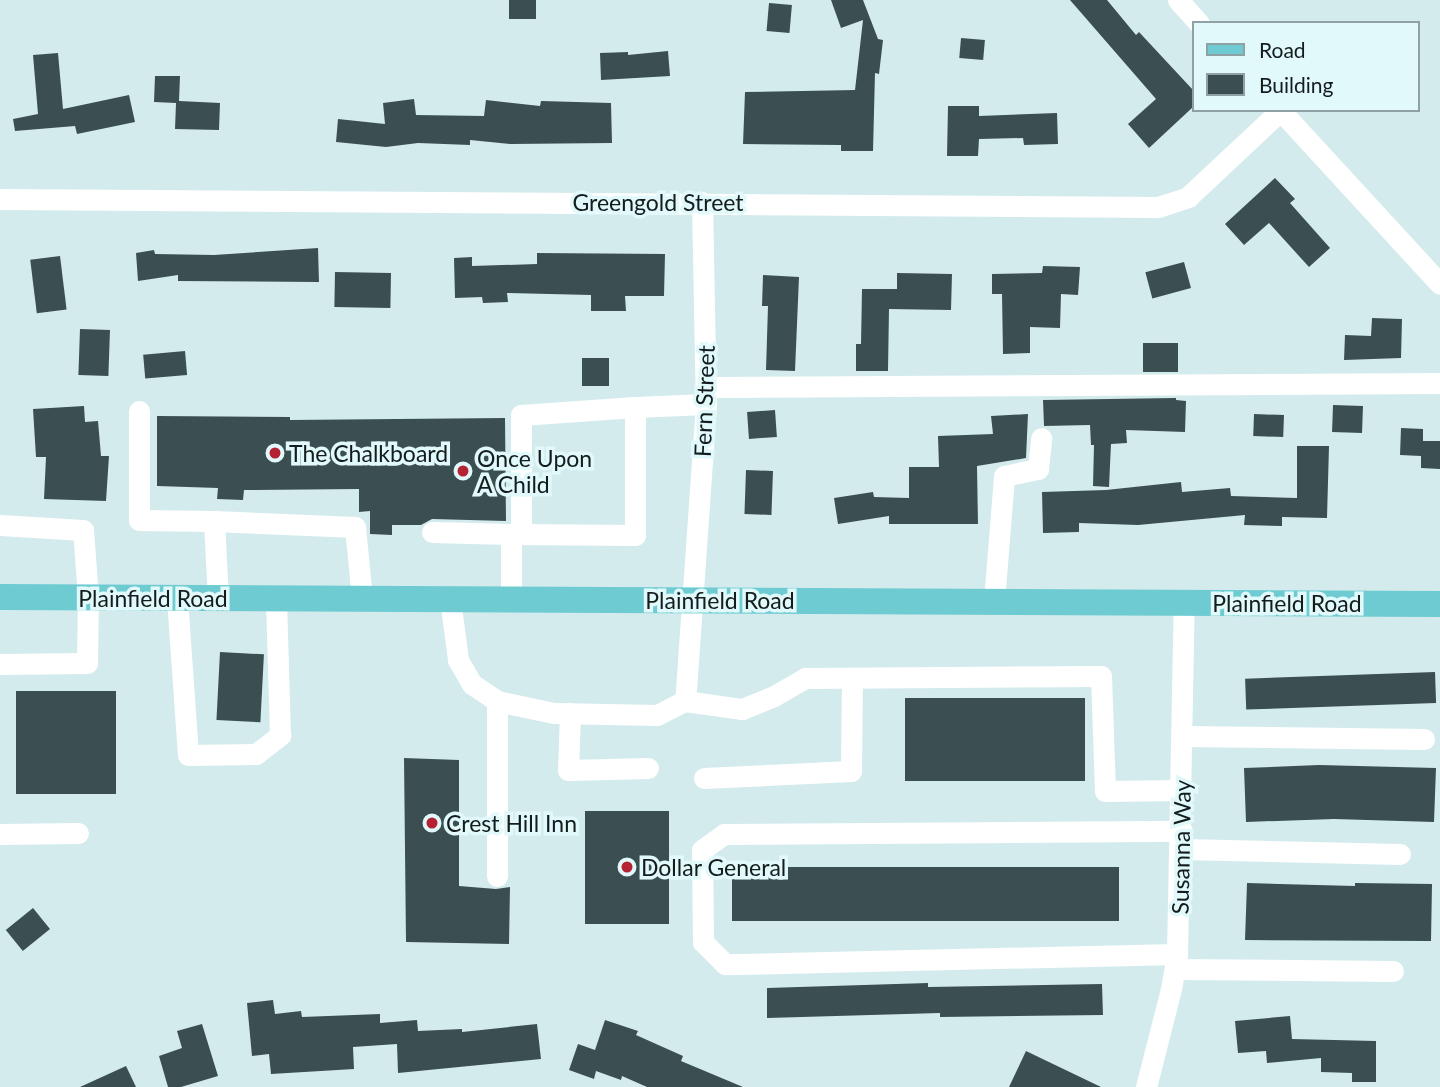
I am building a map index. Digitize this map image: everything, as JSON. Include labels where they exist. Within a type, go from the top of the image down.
[{"type":"main road","name":"Plainfield Road","points":[[0,597],[1440,604]]},
{"type":"street","points":[[1178,0],[1197,21]]},
{"type":"street","name":"Greengold Street","points":[[0,199],[1158,207],[1188,197],[1278,112]]},
{"type":"street","points":[[1282,112],[1440,284]]},
{"type":"street","name":"Fern Street","points":[[685,701],[706,396],[702,202]]},
{"type":"street","points":[[511,599],[521,415],[635,407],[706,396],[1440,383]]},
{"type":"street","points":[[432,532],[635,535],[635,407]]},
{"type":"street","points":[[139,411],[139,520],[355,527],[362,599]]},
{"type":"street","points":[[994,601],[1004,476],[1038,469],[1041,438]]},
{"type":"street","points":[[214,521],[218,598]]},
{"type":"street","points":[[0,525],[83,530],[88,597],[87,663],[0,664]]},
{"type":"street","points":[[177,597],[188,755],[256,754],[280,735],[276,598]]},
{"type":"street","points":[[450,599],[458,660],[472,684],[497,701],[554,713],[657,715],[685,701],[741,709],[774,696],[805,678],[1101,676],[1105,790],[1182,790]]},
{"type":"street","name":"Susanna Way","points":[[1146,1087],[1176,962],[1181,840],[1184,603]]},
{"type":"street","points":[[704,778],[851,771],[852,677]]},
{"type":"street","points":[[497,701],[497,876]]},
{"type":"street","points":[[570,713],[568,770],[648,768]]},
{"type":"street","points":[[1182,736],[1424,738]]},
{"type":"street","points":[[0,834],[78,833]]},
{"type":"street","points":[[1393,971],[1176,962],[725,964],[703,942],[702,850],[724,834],[1181,840],[1400,853]]},
{"type":"building","points":[[509,0],[536,0],[536,19],[509,19]]},
{"type":"building","points":[[831,0],[863,0],[878,39],[883,40],[879,74],[875,73],[873,151],[841,151],[841,145],[743,144],[745,92],[855,90],[863,20],[841,28]]},
{"type":"building","points":[[1070,0],[1107,0],[1136,35],[1139,32],[1192,89],[1192,108],[1149,148],[1128,124],[1156,99]]},
{"type":"building","points":[[769,3],[792,5],[789,33],[767,31]]},
{"type":"building","points":[[961,38],[985,40],[983,60],[959,58]]},
{"type":"building","points":[[668,51],[670,76],[601,80],[600,53],[628,52],[628,55]]},
{"type":"building","points":[[58,53],[63,109],[129,95],[135,122],[77,134],[75,126],[15,131],[13,119],[38,114],[33,55]]},
{"type":"building","points":[[155,76],[180,76],[179,101],[220,103],[219,130],[175,129],[176,103],[154,102]]},
{"type":"building","points":[[414,99],[416,115],[484,116],[486,100],[540,106],[541,101],[611,103],[612,143],[510,144],[470,140],[470,145],[418,143],[386,147],[336,142],[338,119],[385,124],[383,103]]},
{"type":"building","points":[[948,106],[979,106],[979,116],[1057,113],[1058,144],[1024,145],[1023,138],[979,139],[978,156],[947,156]]},
{"type":"building","points":[[1275,178],[1295,199],[1290,203],[1330,248],[1309,267],[1269,223],[1244,245],[1225,224]]},
{"type":"building","points":[[318,248],[319,282],[178,281],[178,275],[138,281],[136,253],[154,250],[155,254],[214,255]]},
{"type":"building","points":[[537,253],[665,254],[664,296],[625,296],[626,311],[591,311],[591,295],[507,293],[508,302],[483,303],[482,297],[455,298],[454,258],[472,257],[472,266],[537,264]]},
{"type":"building","points":[[60,256],[67,310],[37,313],[30,260]]},
{"type":"building","points":[[1184,262],[1191,288],[1152,298],[1145,272]]},
{"type":"building","points":[[1043,266],[1080,267],[1078,295],[1061,294],[1060,328],[1030,327],[1030,353],[1003,354],[1002,294],[992,294],[992,274],[1042,273]]},
{"type":"building","points":[[335,272],[391,273],[390,308],[334,307]]},
{"type":"building","points":[[897,273],[952,274],[951,310],[889,309],[888,371],[856,371],[856,344],[861,344],[862,289],[897,289]]},
{"type":"building","points":[[763,275],[799,277],[795,371],[766,370],[768,306],[762,306]]},
{"type":"building","points":[[1372,318],[1402,319],[1401,358],[1344,360],[1345,335],[1371,336]]},
{"type":"building","points":[[80,329],[110,330],[108,376],[78,375]]},
{"type":"building","points":[[1143,343],[1178,343],[1178,372],[1143,372]]},
{"type":"building","points":[[185,351],[187,375],[145,379],[143,355]]},
{"type":"building","points":[[582,358],[609,358],[609,386],[582,386]]},
{"type":"building","points":[[1176,398],[1186,401],[1185,432],[1126,430],[1127,443],[1111,444],[1109,487],[1093,486],[1094,445],[1091,445],[1090,425],[1044,426],[1043,400]]},
{"type":"building","points":[[1333,405],[1363,406],[1362,433],[1332,432]]},
{"type":"building","points":[[84,406],[85,422],[98,421],[101,456],[109,456],[106,501],[44,499],[46,457],[36,457],[33,409]]},
{"type":"building","points":[[775,410],[777,437],[749,439],[747,412]]},
{"type":"building","points":[[1028,414],[1026,458],[977,466],[978,524],[889,524],[889,516],[838,524],[834,498],[873,492],[874,497],[909,498],[909,467],[939,467],[938,436],[993,434],[991,416]]},
{"type":"building","points":[[1254,414],[1284,415],[1283,437],[1253,436]]},
{"type":"building","name":"The Chalkboard","points":[[157,416],[290,417],[290,420],[505,418],[506,521],[432,519],[421,525],[392,525],[392,535],[370,534],[370,511],[359,512],[359,489],[244,490],[243,500],[217,499],[218,488],[157,486]]},
{"type":"building","points":[[1401,428],[1423,429],[1423,441],[1440,441],[1440,469],[1421,468],[1421,456],[1400,455]]},
{"type":"building","points":[[1297,446],[1329,446],[1327,518],[1282,517],[1282,526],[1244,525],[1245,515],[1138,525],[1079,523],[1079,532],[1043,533],[1042,492],[1106,490],[1181,482],[1182,492],[1230,488],[1231,496],[1297,498]]},
{"type":"building","points":[[746,470],[773,471],[771,515],[744,514]]},
{"type":"building","points":[[220,652],[264,654],[260,722],[216,720]]},
{"type":"building","points":[[1435,672],[1436,703],[1246,710],[1245,679]]},
{"type":"building","points":[[16,691],[116,691],[116,794],[16,794]]},
{"type":"building","points":[[905,698],[1085,698],[1085,781],[905,781]]},
{"type":"building","name":"Crest Hill Inn","points":[[404,758],[459,760],[459,886],[496,889],[510,887],[509,944],[406,942]]},
{"type":"building","points":[[1319,765],[1436,768],[1434,822],[1334,819],[1246,822],[1244,768]]},
{"type":"building","name":"Dollar General","points":[[585,811],[669,811],[669,924],[585,924]]},
{"type":"building","points":[[732,867],[1119,867],[1119,921],[732,921]]},
{"type":"building","points":[[1247,883],[1355,886],[1355,883],[1432,884],[1431,941],[1245,940]]},
{"type":"building","points":[[33,908],[50,929],[23,951],[6,930]]},
{"type":"building","points":[[928,983],[928,987],[1102,984],[1103,1015],[940,1017],[940,1013],[767,1018],[767,988]]},
{"type":"building","points":[[273,1000],[275,1014],[301,1011],[302,1017],[380,1014],[380,1023],[417,1020],[418,1031],[462,1029],[462,1032],[537,1024],[541,1059],[398,1073],[397,1044],[353,1047],[354,1069],[271,1074],[269,1054],[252,1056],[247,1003]]},
{"type":"building","points":[[1290,1016],[1292,1039],[1376,1041],[1376,1082],[1352,1082],[1352,1073],[1321,1072],[1321,1058],[1267,1063],[1266,1051],[1238,1053],[1235,1021]]},
{"type":"building","points":[[605,1020],[638,1031],[636,1035],[683,1056],[681,1061],[743,1087],[647,1087],[622,1076],[621,1080],[596,1071],[594,1079],[569,1070],[578,1044],[595,1050]]},
{"type":"building","points":[[202,1024],[218,1076],[181,1087],[168,1087],[159,1056],[182,1048],[177,1031]]},
{"type":"building","points":[[1026,1051],[1101,1087],[1009,1087]]},
{"type":"building","points":[[126,1066],[136,1087],[80,1087]]},
{"type":"place","name":"The Chalkboard","points":[[275,453]]},
{"type":"place","name":"Once Upon A Child","points":[[463,471]]},
{"type":"place","name":"Crest Hill Inn","points":[[432,823]]},
{"type":"place","name":"Dollar General","points":[[627,867]]}]
